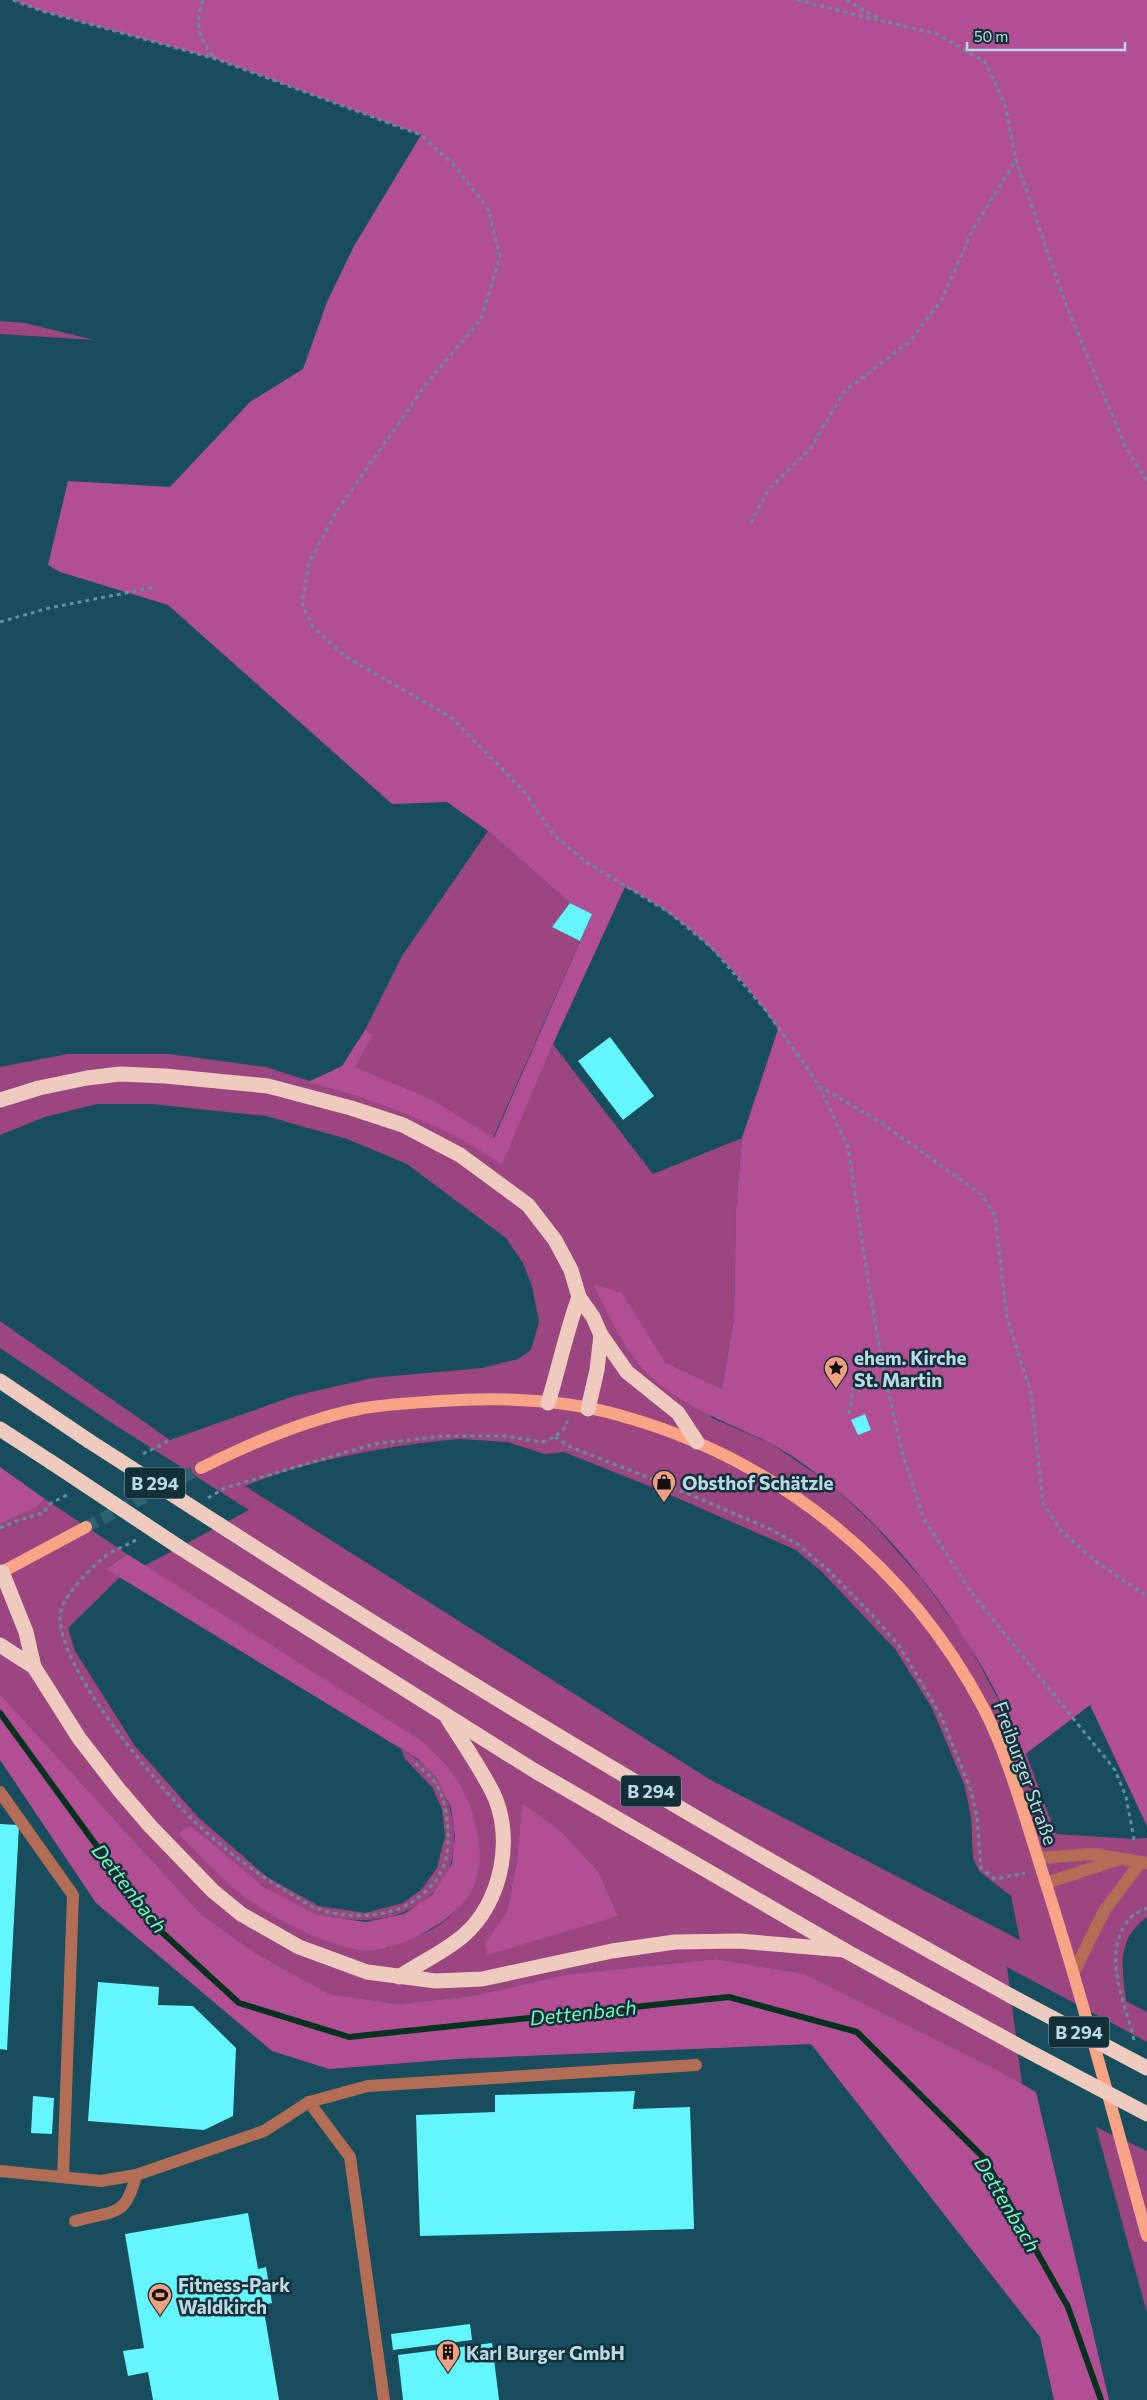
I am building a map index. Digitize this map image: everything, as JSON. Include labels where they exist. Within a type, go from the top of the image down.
[{"type":"highway","points":[[0,1100],[39,1088],[87,1078],[120,1074],[165,1076],[268,1086],[352,1108],[402,1125],[460,1155],[528,1205],[555,1240],[570,1270],[579,1297],[593,1317],[601,1335],[627,1372],[678,1413],[697,1442]]},
{"type":"highway","points":[[548,1403],[560,1368],[569,1324],[579,1297]]},
{"type":"highway","points":[[588,1409],[597,1370],[601,1335]]},
{"type":"highway","name":"B 294","points":[[0,1381],[220,1525],[498,1700],[634,1782],[857,1911],[1147,2068]]},
{"type":"highway","name":"B 294","points":[[0,1429],[179,1547],[535,1770],[844,1950],[1147,2114]]},
{"type":"highway","points":[[1,1572],[26,1632],[34,1667],[79,1738],[120,1791],[151,1827],[213,1891],[241,1914],[299,1947],[345,1965],[399,1977],[436,1981],[482,1979],[612,1950],[675,1942],[739,1942],[844,1950]]},
{"type":"highway","points":[[0,1632],[4,1647],[34,1667]]},
{"type":"highway","points":[[399,1977],[465,1935],[490,1902],[502,1859],[503,1836],[493,1792],[446,1715]]},
{"type":"main road","name":"Freiburger Straße","points":[[201,1468],[288,1429],[358,1410],[404,1403],[531,1400],[621,1415],[697,1442],[812,1507],[842,1531],[879,1565],[918,1610],[950,1652],[986,1714],[1009,1771],[1074,1972],[1147,2236]]},
{"type":"main road","points":[[1,1572],[86,1527]]},
{"type":"street","points":[[0,1792],[73,1895],[63,2177]]},
{"type":"street","points":[[1039,1863],[1093,1854],[1144,1863],[1104,1911],[1074,1972]]},
{"type":"street","points":[[1046,1883],[1122,1859]]},
{"type":"street","points":[[0,2171],[101,2181],[136,2175],[264,2131],[309,2102],[368,2086],[696,2065]]},
{"type":"street","points":[[309,2102],[350,2157],[384,2400]]},
{"type":"street","points":[[75,2221],[122,2209],[131,2197],[136,2175]]},
{"type":"path","points":[[13,0],[117,32],[216,59],[421,135],[455,166],[488,209],[500,257],[481,319],[427,383],[336,512],[309,563],[302,604],[313,627],[346,657],[451,717],[523,790],[554,835],[586,862],[670,914],[712,948],[764,1008],[819,1086],[848,1147],[885,1378],[903,1456],[924,1518],[970,1591],[1115,1770],[1126,1797],[1133,1839],[1144,1863]]},
{"type":"path","points":[[203,0],[197,18],[202,42],[216,59]]},
{"type":"path","points":[[797,0],[938,34],[985,62],[1005,104],[1016,160],[1066,305],[1126,448],[1147,481]]},
{"type":"path","points":[[846,0],[883,21]]},
{"type":"path","points":[[751,523],[767,491],[810,449],[844,392],[910,341],[941,301],[973,229],[1016,160]]},
{"type":"path","points":[[0,622],[49,608],[156,587]]},
{"type":"path","points":[[819,1086],[880,1122],[982,1195],[995,1216],[1007,1318],[1031,1392],[1043,1502],[1061,1531],[1099,1564],[1147,1596]]},
{"type":"path","points":[[849,1414],[853,1388],[885,1378]]},
{"type":"path","points":[[200,1502],[225,1488],[374,1444],[443,1436],[504,1436],[542,1442],[555,1437],[566,1427],[571,1406]]},
{"type":"path","points":[[555,1437],[570,1447],[663,1483],[770,1529],[799,1545],[827,1569],[900,1647],[941,1716],[971,1790],[977,1817],[981,1868],[995,1879],[1014,1877],[1039,1863]]},
{"type":"path","points":[[0,1528],[43,1513]]},
{"type":"path","points":[[143,1535],[102,1558],[76,1586],[62,1607],[59,1628],[67,1651],[78,1673],[136,1756],[202,1827],[266,1880],[318,1910],[367,1917],[403,1909],[430,1890],[446,1861],[449,1835],[445,1807],[433,1780],[412,1760]]},
{"type":"path","points":[[1134,2043],[1121,1998],[1116,1969],[1118,1945],[1131,1917],[1147,1908]]},
{"type":"shaded area","points":[[13,0],[1147,0],[1147,1826],[1090,1705],[1023,1756],[1009,1720],[991,1683],[969,1646],[945,1609],[890,1541],[861,1511],[794,1457],[770,1443],[698,1409],[663,1387],[636,1360],[608,1314],[594,1284],[622,1293],[665,1362],[722,1389],[734,1318],[736,1208],[742,1138],[778,1029],[729,967],[691,930],[670,914],[625,887],[553,1044],[502,1165],[480,1150],[433,1125],[359,1097],[308,1082],[342,1066],[365,1030],[373,1035],[355,1067],[431,1099],[494,1138],[592,914],[570,903],[488,831],[447,802],[392,804],[168,605],[60,572],[48,565],[68,481],[170,487],[250,402],[303,369],[327,302],[354,246],[421,135],[216,59],[42,11]]},
{"type":"shaded area","points":[[0,321],[25,323],[94,340],[0,334]]},
{"type":"shaded area","points":[[488,831],[570,903],[552,927],[580,941],[493,1138],[431,1099],[354,1067],[373,1035],[365,1030],[402,956]]},
{"type":"shaded area","points":[[553,1044],[653,1174],[742,1138],[736,1208],[734,1318],[722,1389],[665,1362],[594,1284],[712,1418],[772,1444],[833,1486],[875,1526],[921,1578],[966,1639],[1014,1729],[1022,1755],[1026,1754],[1056,1834],[1133,1839],[1147,1838],[1147,1917],[1130,1935],[1126,1945],[1123,1955],[1123,1977],[1126,2001],[1147,2012],[1147,2042],[1007,1967],[1022,2084],[996,2069],[805,1974],[716,1959],[569,1974],[472,1996],[398,2004],[330,1994],[257,1954],[201,1914],[0,1694],[0,1524],[36,1508],[45,1499],[127,1554],[107,1568],[120,1577],[68,1628],[75,1651],[135,1746],[198,1817],[267,1877],[319,1906],[365,1913],[403,1903],[421,1890],[437,1868],[445,1836],[442,1809],[432,1787],[405,1759],[401,1749],[429,1769],[443,1788],[452,1818],[454,1847],[449,1868],[440,1885],[426,1899],[409,1910],[390,1917],[368,1920],[346,1919],[316,1915],[281,1898],[234,1863],[190,1825],[178,1834],[239,1892],[387,1948],[430,1930],[443,1922],[459,1907],[470,1890],[476,1871],[478,1852],[477,1831],[472,1811],[464,1792],[446,1764],[421,1740],[144,1566],[249,1510],[115,1425],[0,1348],[0,1321],[170,1440],[294,1396],[372,1378],[482,1368],[518,1359],[531,1350],[539,1322],[532,1286],[523,1263],[506,1238],[407,1164],[347,1139],[266,1116],[151,1104],[97,1104],[45,1117],[0,1135],[0,1067],[67,1054],[169,1054],[266,1067],[412,1114],[473,1144],[502,1164]],"holes":[[[459,1439],[507,1442],[545,1454],[564,1452],[659,1490],[796,1550],[822,1572],[895,1649],[932,1708],[964,1784],[971,1816],[973,1858],[979,1871],[1011,1896],[1020,1940],[709,1779],[245,1486],[322,1461],[406,1445]],[[522,1804],[562,1832],[599,1872],[618,1916],[485,1942],[507,1911],[517,1860]]]},
{"type":"shaded area","points":[[0,1467],[45,1499],[36,1508],[0,1524]]},
{"type":"shaded area","points":[[127,1554],[421,1740],[446,1764],[461,1785],[467,1799],[477,1831],[479,1847],[477,1878],[467,1899],[456,1911],[422,1934],[398,1944],[371,1950],[353,1949],[324,1940],[263,1910],[230,1885],[178,1834],[190,1825],[264,1887],[317,1915],[366,1922],[404,1914],[432,1895],[452,1864],[455,1837],[451,1807],[436,1777],[418,1759],[106,1569]]},
{"type":"shaded area","points":[[0,1694],[201,1914],[257,1954],[330,1994],[398,2004],[472,1996],[569,1974],[716,1959],[805,1974],[996,2069],[1036,2092],[1109,2400],[1054,2400],[1040,2337],[811,2044],[456,2059],[329,2069],[272,2051],[96,1903],[0,1760]]},
{"type":"shaded area","points":[[522,1803],[562,1832],[599,1872],[618,1916],[487,1955],[485,1942],[507,1911],[517,1860]]},
{"type":"shaded area","points":[[1096,2127],[1147,2151],[1147,2313]]},
{"type":"building","points":[[570,903],[592,914],[580,941],[552,927]]},
{"type":"building","points":[[610,1037],[654,1096],[623,1120],[578,1061]]},
{"type":"building","points":[[865,1414],[871,1430],[858,1435],[851,1420]]},
{"type":"building","points":[[0,1824],[19,1825],[7,2050],[0,2049]]},
{"type":"building","points":[[98,1982],[159,1987],[158,2005],[193,2006],[236,2048],[233,2116],[204,2130],[88,2121]]},
{"type":"building","points":[[635,2091],[633,2109],[690,2107],[694,2229],[420,2236],[416,2115],[495,2112],[495,2095]]},
{"type":"building","points":[[33,2096],[54,2098],[52,2134],[31,2133]]},
{"type":"building","points":[[248,2213],[258,2269],[266,2267],[272,2303],[263,2305],[279,2400],[153,2400],[148,2372],[128,2376],[123,2351],[144,2348],[125,2234]]},
{"type":"building","points":[[470,2324],[472,2340],[393,2350],[391,2334]]},
{"type":"building","name":"Karl Burger GmbH","points":[[492,2343],[499,2400],[403,2400],[398,2355]]},
{"type":"waterway","name":"Dettenbach","points":[[0,1713],[155,1926],[239,2003],[349,2037],[729,1997],[857,2032],[984,2158],[1068,2307],[1101,2400]]},
{"type":"tunnel","points":[[86,1527],[201,1468]]},
{"type":"place","name":"ehem. Kirche St. Martin","points":[[836,1389]]},
{"type":"place","name":"Obsthof Schätzle","points":[[664,1503]]},
{"type":"place","name":"Fitness-Park Waldkirch","points":[[160,2316]]},
{"type":"place","name":"Karl Burger GmbH","points":[[448,2373]]}]
